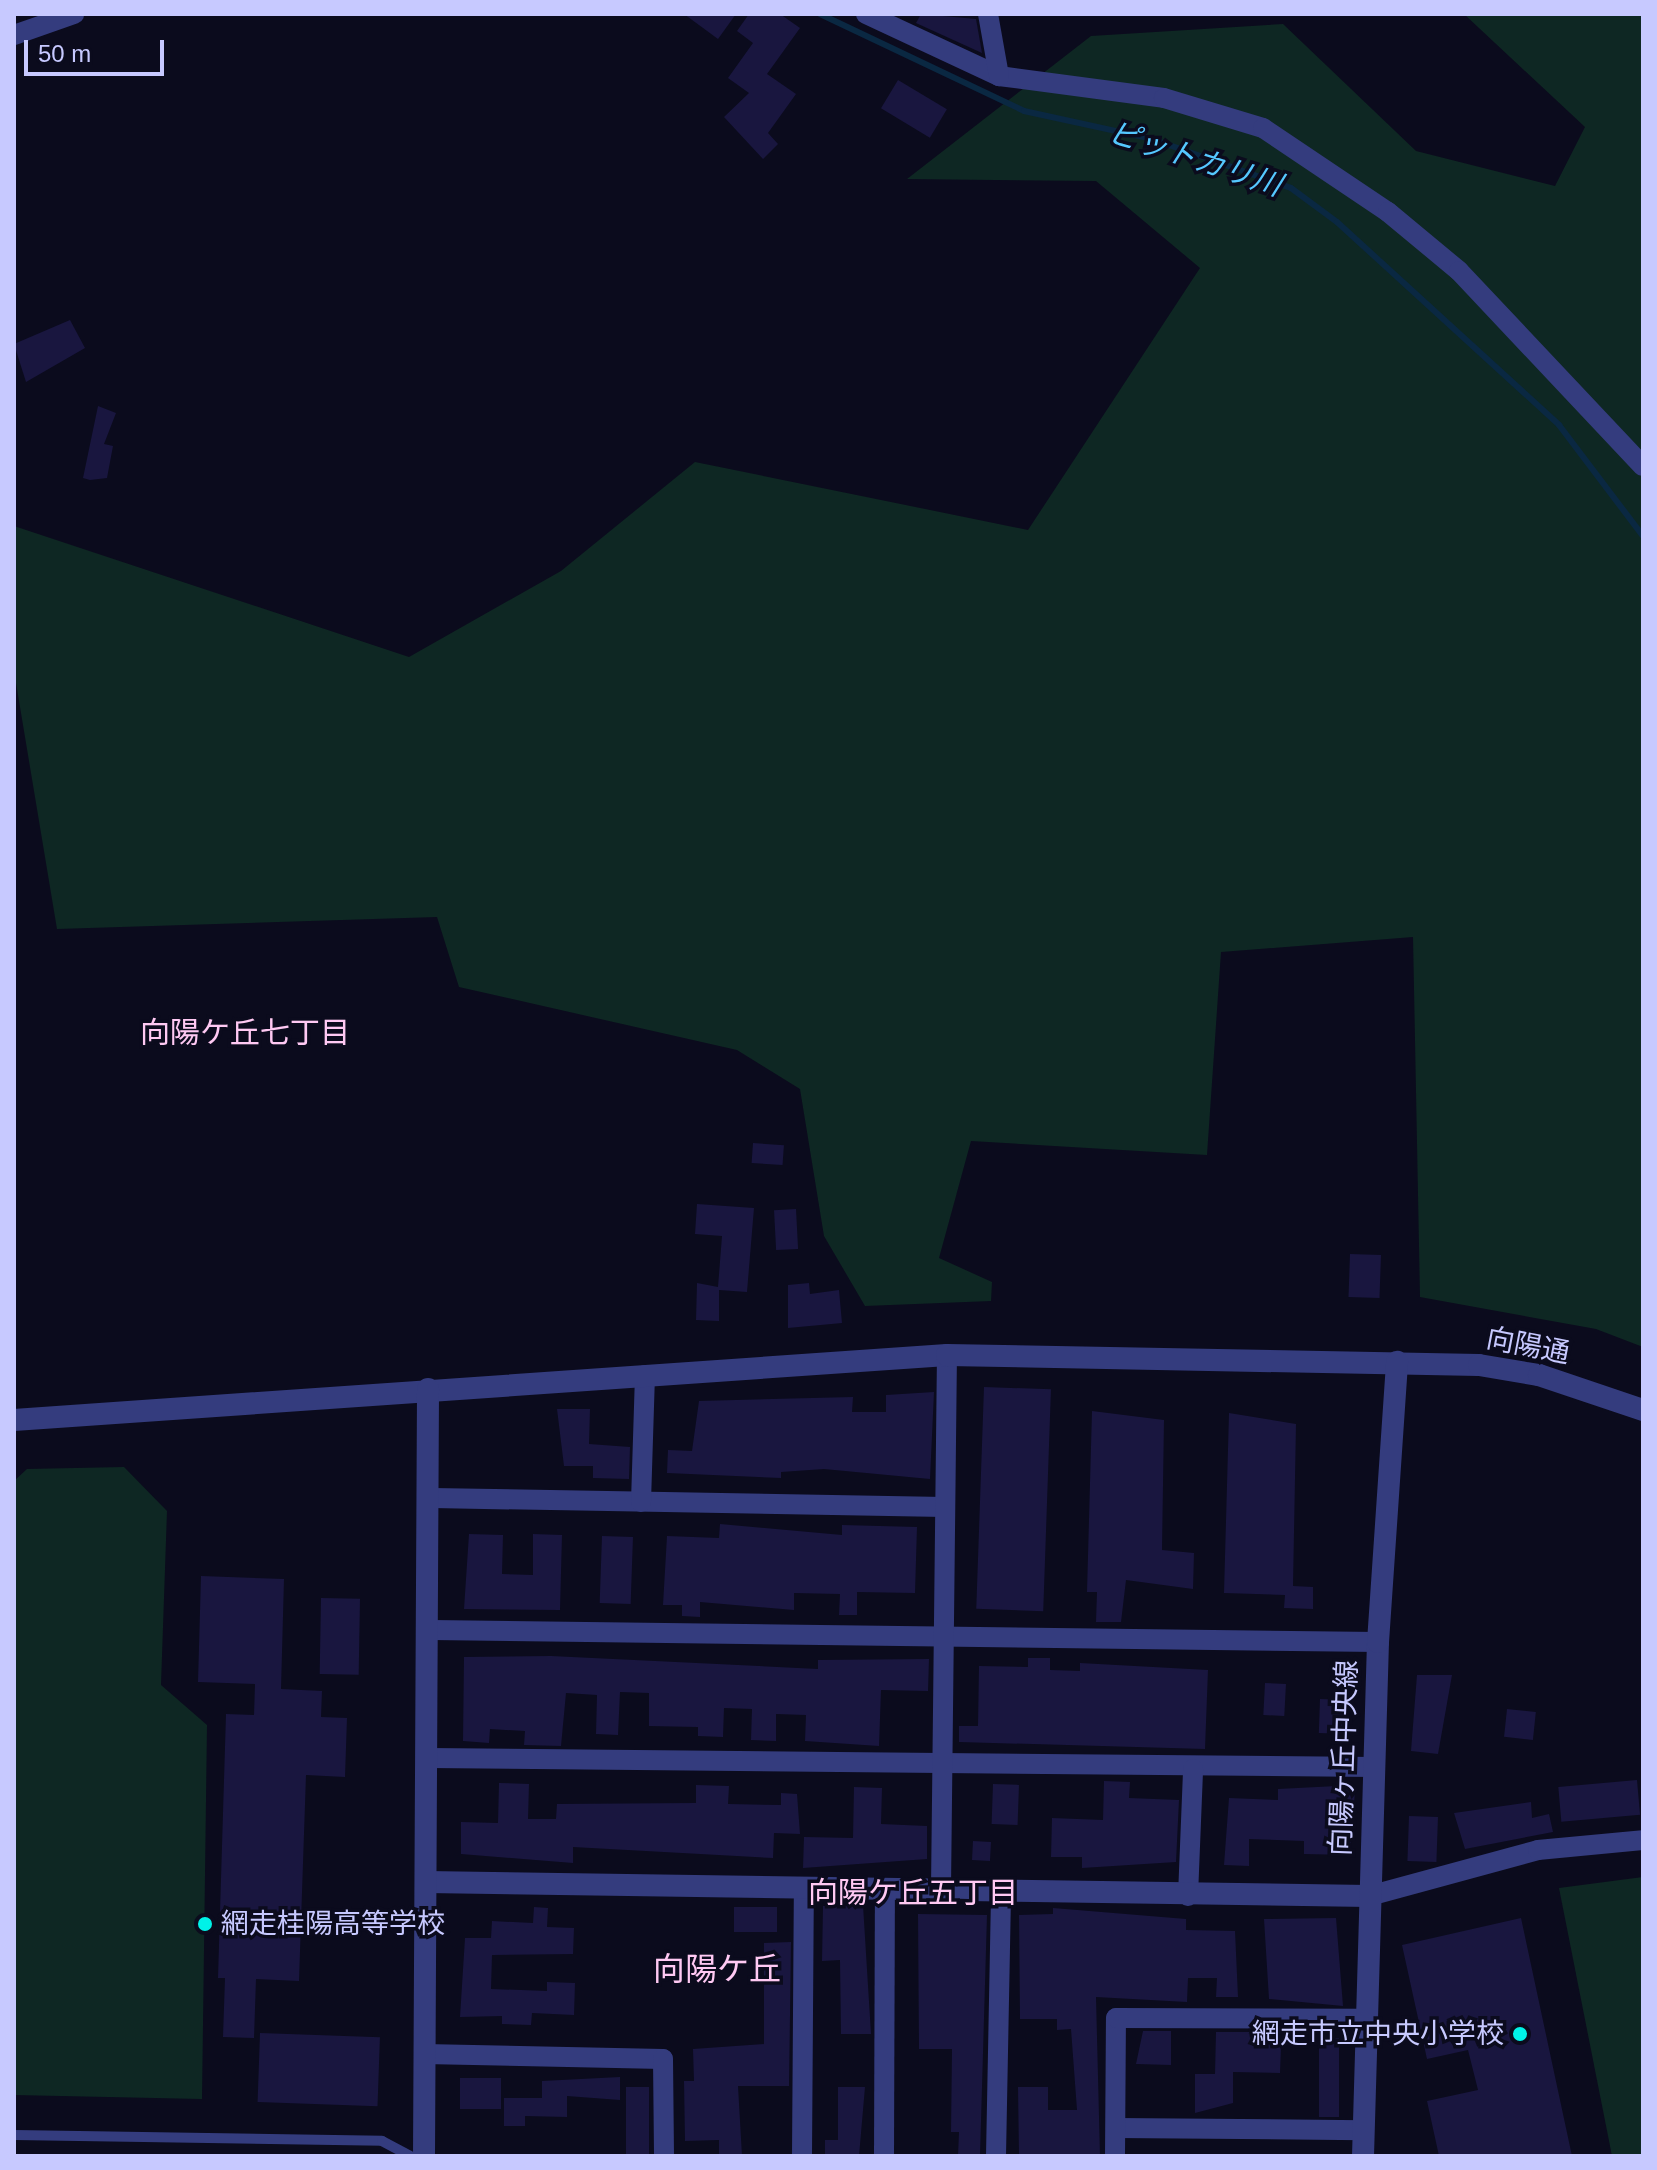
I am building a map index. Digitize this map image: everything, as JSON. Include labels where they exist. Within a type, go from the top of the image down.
[{"type":"street","points":[[14,35],[74,14]]},
{"type":"street","points":[[866,14],[999,76],[1039,76],[1206,107],[1290,145],[1459,271],[1643,466]]},
{"type":"street","points":[[988,14],[999,76]]},
{"type":"street","points":[[941,1889],[947,1355]]},
{"type":"street","name":"向陽通","points":[[14,1420],[947,1355],[1397,1362],[1539,1375],[1643,1410]]},
{"type":"street","name":"向陽ヶ丘中央線","points":[[1363,2156],[1378,1642],[1397,1362]]},
{"type":"street","points":[[641,1502],[645,1375]]},
{"type":"street","points":[[424,2156],[432,1498],[428,1389]]},
{"type":"street","points":[[432,1498],[945,1507]]},
{"type":"street","points":[[431,1630],[1378,1642]]},
{"type":"street","points":[[429,1758],[944,1763],[1193,1769],[1375,1767]]},
{"type":"street","points":[[1188,1896],[1193,1769]]},
{"type":"street","points":[[426,1882],[941,1889],[1188,1896],[1369,1896],[1538,1850],[1643,1840]]},
{"type":"street","points":[[802,2156],[804,1889]]},
{"type":"street","points":[[884,2156],[885,1890]]},
{"type":"street","points":[[996,2156],[1001,1891]]},
{"type":"street","points":[[1115,2156],[1116,2018],[1366,2019]]},
{"type":"street","points":[[424,2054],[663,2059],[664,2156]]},
{"type":"street","points":[[1116,2128],[1364,2130]]},
{"type":"lane","points":[[14,2135],[382,2141],[410,2156]]},
{"type":"green space","points":[[1464,14],[1643,14],[1643,1347],[1596,1329],[1420,1297],[1413,937],[1221,952],[1207,1155],[971,1141],[939,1258],[992,1282],[991,1301],[865,1306],[824,1236],[800,1089],[737,1050],[459,987],[437,917],[57,929],[14,671],[14,526],[409,657],[561,571],[695,462],[1028,530],[1200,268],[1096,181],[907,179],[1091,36],[1283,24],[1416,151],[1555,186],[1585,127]]},
{"type":"green space","points":[[124,1467],[167,1511],[161,1685],[207,1725],[202,2099],[14,2095],[14,1481],[27,1469]]},
{"type":"green space","points":[[1643,1877],[1643,2156],[1612,2156],[1559,1888]]},
{"type":"building","points":[[684,14],[736,14],[718,39]]},
{"type":"building","points":[[749,14],[780,14],[800,28],[767,74],[796,94],[768,133],[778,144],[763,159],[724,117],[749,93],[728,78],[753,43],[737,31]]},
{"type":"building","points":[[921,14],[976,19],[982,53],[916,23]]},
{"type":"building","points":[[898,80],[947,109],[930,138],[881,108]]},
{"type":"building","points":[[70,320],[85,348],[26,382],[14,344]]},
{"type":"building","points":[[98,406],[116,413],[104,444],[113,446],[107,478],[90,480],[83,478]]},
{"type":"building","points":[[753,1143],[784,1145],[783,1165],[752,1163]]},
{"type":"building","points":[[697,1204],[754,1208],[747,1292],[719,1290],[719,1321],[696,1320],[697,1283],[718,1287],[722,1236],[695,1234]]},
{"type":"building","points":[[796,1209],[798,1249],[776,1250],[774,1210]]},
{"type":"building","points":[[1350,1254],[1381,1255],[1379,1298],[1348,1297]]},
{"type":"building","points":[[809,1283],[810,1294],[839,1290],[842,1323],[788,1328],[788,1285]]},
{"type":"building","points":[[984,1387],[1051,1389],[1043,1611],[976,1609]]},
{"type":"building","points":[[934,1392],[930,1479],[824,1469],[781,1472],[781,1478],[667,1473],[668,1450],[692,1451],[699,1401],[853,1397],[852,1412],[886,1412],[886,1395]]},
{"type":"building","points":[[557,1409],[590,1409],[589,1444],[630,1447],[629,1479],[593,1478],[593,1466],[564,1466]]},
{"type":"building","points":[[1092,1411],[1164,1420],[1162,1550],[1194,1553],[1193,1589],[1126,1580],[1121,1622],[1096,1622],[1097,1592],[1087,1592]]},
{"type":"building","points":[[1229,1413],[1296,1424],[1293,1586],[1313,1587],[1313,1609],[1284,1608],[1285,1595],[1224,1593]]},
{"type":"building","points":[[720,1524],[842,1535],[842,1525],[917,1527],[915,1593],[857,1592],[857,1615],[839,1615],[840,1594],[794,1593],[794,1610],[700,1602],[700,1617],[682,1616],[682,1605],[663,1605],[667,1536],[719,1538]]},
{"type":"building","points":[[469,1534],[503,1535],[502,1574],[533,1575],[533,1534],[562,1535],[560,1610],[464,1609]]},
{"type":"building","points":[[602,1536],[633,1537],[631,1604],[600,1603]]},
{"type":"building","points":[[201,1576],[284,1579],[281,1689],[322,1691],[321,1717],[347,1718],[345,1777],[306,1775],[299,1981],[256,1979],[254,2038],[223,2037],[225,1978],[218,1978],[226,1714],[254,1715],[255,1684],[198,1682]]},
{"type":"building","points":[[321,1598],[360,1599],[359,1675],[320,1674]]},
{"type":"building","points":[[551,1656],[818,1669],[818,1660],[929,1659],[928,1691],[881,1690],[879,1746],[805,1741],[806,1715],[776,1714],[776,1741],[751,1740],[752,1709],[724,1708],[723,1737],[698,1736],[698,1727],[649,1726],[649,1693],[620,1692],[618,1735],[596,1734],[597,1695],[566,1693],[561,1746],[524,1745],[525,1731],[490,1729],[489,1743],[463,1741],[464,1657]]},
{"type":"building","points":[[1028,1658],[1050,1658],[1050,1670],[1080,1671],[1080,1663],[1208,1670],[1205,1749],[959,1742],[959,1726],[978,1726],[979,1666],[1028,1667]]},
{"type":"building","points":[[1417,1675],[1452,1675],[1438,1754],[1411,1751]]},
{"type":"building","points":[[1265,1683],[1286,1684],[1284,1716],[1263,1715]]},
{"type":"building","points":[[1320,1699],[1348,1700],[1347,1734],[1319,1733]]},
{"type":"building","points":[[1507,1709],[1536,1712],[1533,1740],[1504,1737]]},
{"type":"building","points":[[1637,1780],[1640,1815],[1561,1822],[1558,1787]]},
{"type":"building","points":[[1104,1781],[1130,1782],[1129,1798],[1179,1800],[1176,1862],[1082,1868],[1082,1857],[1051,1857],[1052,1818],[1103,1820]]},
{"type":"building","points":[[499,1783],[529,1784],[528,1819],[556,1819],[557,1804],[696,1803],[696,1785],[729,1786],[728,1804],[781,1805],[781,1793],[797,1794],[800,1834],[774,1833],[773,1858],[573,1847],[573,1863],[461,1854],[461,1822],[498,1823]]},
{"type":"building","points":[[993,1784],[1019,1785],[1018,1825],[992,1824]]},
{"type":"building","points":[[1337,1786],[1355,1791],[1350,1855],[1304,1854],[1304,1841],[1249,1839],[1249,1866],[1224,1865],[1229,1798],[1278,1800],[1278,1789]]},
{"type":"building","points":[[854,1787],[882,1788],[881,1824],[927,1826],[927,1859],[803,1868],[804,1837],[853,1838]]},
{"type":"building","points":[[1531,1802],[1532,1818],[1549,1814],[1553,1832],[1465,1849],[1454,1813]]},
{"type":"building","points":[[1409,1816],[1438,1817],[1436,1862],[1407,1861]]},
{"type":"building","points":[[973,1841],[991,1842],[990,1861],[972,1860]]},
{"type":"building","points":[[863,1905],[871,2034],[841,2034],[840,1960],[822,1961],[823,1906]]},
{"type":"building","points":[[534,1907],[548,1908],[547,1927],[574,1928],[573,1954],[492,1955],[491,1989],[547,1991],[547,1982],[575,1983],[574,2015],[532,2013],[531,2025],[502,2024],[502,2016],[460,2017],[465,1938],[491,1938],[492,1921],[533,1923]]},
{"type":"building","points":[[734,1907],[777,1907],[777,1932],[734,1932]]},
{"type":"building","points":[[1053,1908],[1186,1919],[1186,1930],[1235,1931],[1238,1997],[1216,1997],[1217,1978],[1188,1978],[1187,2002],[1096,1997],[1100,2156],[1019,2156],[1018,2087],[1048,2087],[1048,2110],[1077,2110],[1071,2029],[1057,2030],[1057,2019],[1020,2019],[1019,1915],[1053,1914]]},
{"type":"building","points":[[918,1914],[987,1915],[980,2156],[958,2156],[959,2132],[951,2132],[952,2049],[919,2049]]},
{"type":"building","points":[[1336,1918],[1343,2006],[1269,1999],[1264,1919]]},
{"type":"building","points":[[1521,1918],[1572,2156],[1439,2156],[1427,2101],[1478,2090],[1468,2050],[1427,2059],[1402,1945]]},
{"type":"building","points":[[791,1942],[789,2086],[738,2086],[742,2156],[719,2156],[719,2140],[685,2141],[684,2081],[694,2081],[693,2049],[764,2044],[764,1943]]},
{"type":"building","points":[[1143,2031],[1171,2031],[1171,2065],[1136,2064]]},
{"type":"building","points":[[1216,2032],[1271,2032],[1271,2046],[1281,2046],[1280,2073],[1233,2072],[1233,2103],[1195,2113],[1195,2074],[1215,2074]]},
{"type":"building","points":[[260,2033],[380,2037],[378,2106],[258,2102]]},
{"type":"building","points":[[1319,2038],[1339,2038],[1339,2117],[1319,2117]]},
{"type":"building","points":[[620,2077],[620,2100],[567,2096],[567,2117],[525,2116],[525,2126],[504,2126],[504,2098],[542,2098],[542,2081]]},
{"type":"building","points":[[460,2078],[501,2078],[501,2109],[460,2109]]},
{"type":"building","points":[[626,2087],[649,2087],[649,2156],[626,2156]]},
{"type":"building","points":[[838,2087],[865,2087],[859,2156],[825,2156],[825,2140],[838,2140]]},
{"type":"waterway","name":"ピットカリ川","points":[[820,14],[1024,111],[1152,139],[1291,188],[1337,222],[1559,425],[1643,536]]},
{"type":"place","name":"網走桂陽高等学校","points":[[205,1924]]},
{"type":"place","name":"網走市立中央小学校","points":[[1520,2034]]},
{"type":"district","name":"向陽ケ丘七丁目","points":[[245,1033]]},
{"type":"district","name":"向陽ケ丘五丁目","points":[[913,1893]]},
{"type":"district","name":"向陽ケ丘","points":[[717,1969]]}]
